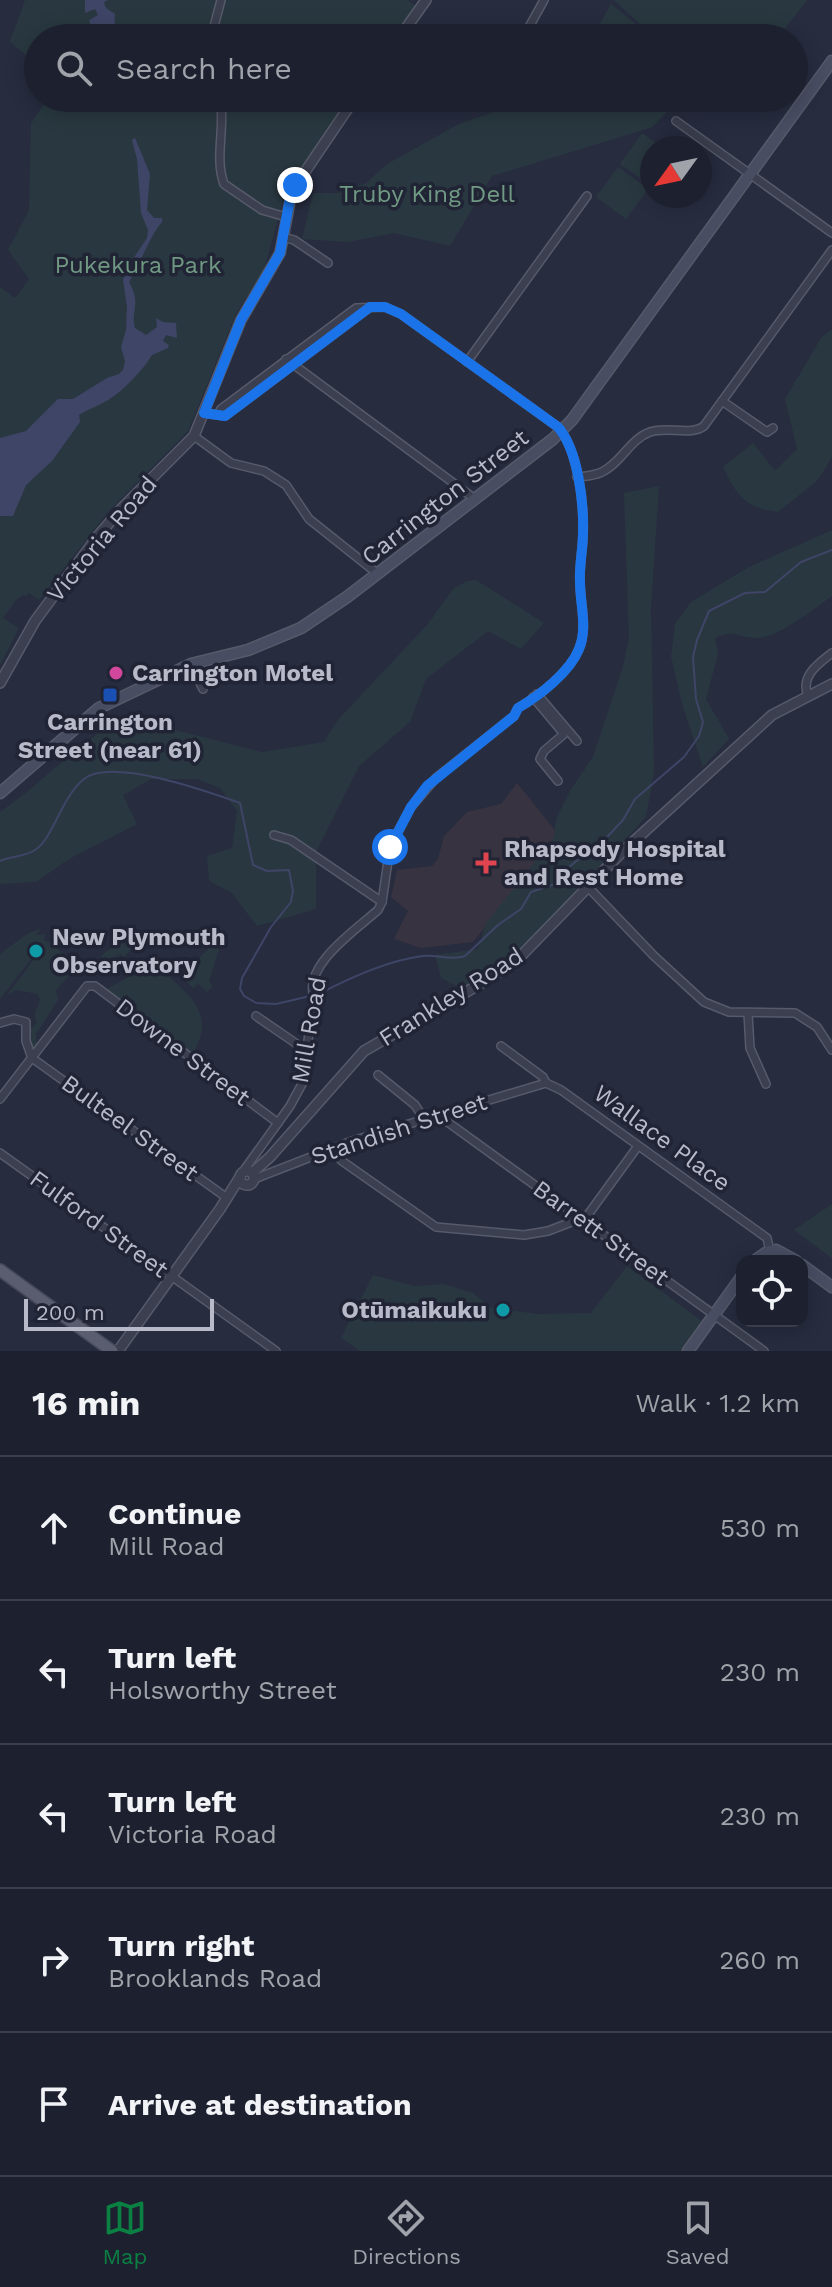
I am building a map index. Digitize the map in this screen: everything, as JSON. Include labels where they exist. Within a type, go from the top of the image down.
[{"type":"main road","name":"Carrington Street","points":[[808,94],[832,61]]},
{"type":"main road","name":"Carrington Street","points":[[0,793],[99,708],[191,664],[248,650],[284,636],[317,618],[562,431],[795,112]]},
{"type":"main road","points":[[764,1255],[770,1251]]},
{"type":"main road","name":"Wallace Place","points":[[770,1251],[786,1255]]},
{"type":"main road","points":[[808,1269],[832,1287]]},
{"type":"main road","points":[[0,1270],[115,1351]]},
{"type":"main road","points":[[688,1351],[736,1284]]},
{"type":"street","points":[[215,24],[221,0]]},
{"type":"street","points":[[409,24],[426,0]]},
{"type":"street","points":[[531,24],[544,0]]},
{"type":"street","points":[[222,112],[220,169],[224,184],[262,210],[286,217]]},
{"type":"street","name":"Victoria Road","points":[[0,683],[35,621],[88,549],[123,507],[194,436],[241,320],[274,267],[292,191],[345,112]]},
{"type":"street","points":[[676,121],[832,233]]},
{"type":"street","points":[[467,362],[587,196]]},
{"type":"street","points":[[283,237],[294,240],[328,263]]},
{"type":"street","points":[[577,477],[602,472],[636,440],[651,432],[670,428],[699,430],[832,250]]},
{"type":"street","points":[[204,413],[218,415],[221,409],[289,362],[356,308],[393,310],[562,431],[569,442],[577,477],[584,521],[580,580],[583,637],[576,655],[566,668],[436,778],[419,797],[390,847],[382,902],[287,838],[274,835]]},
{"type":"street","points":[[289,362],[475,499]]},
{"type":"street","points":[[722,401],[767,432],[773,428]]},
{"type":"street","points":[[194,436],[231,463],[264,471],[286,485],[309,519],[378,574]]},
{"type":"street","points":[[808,696],[804,685],[806,679],[832,653]]},
{"type":"street","points":[[191,664],[203,689]]},
{"type":"street","name":"Frankley Road","points":[[228,1197],[364,1051],[517,960],[588,887],[772,715],[832,684]]},
{"type":"street","points":[[535,696],[577,741]]},
{"type":"street","points":[[535,696],[564,734],[544,751],[540,759],[558,781]]},
{"type":"street","points":[[588,887],[695,995],[721,1010],[748,1013],[787,1011],[802,1016],[817,1027],[832,1050]]},
{"type":"street","name":"Mill Road","points":[[247,1176],[258,1151],[302,1084],[313,979],[323,961],[378,910],[382,902]]},
{"type":"street","name":"Downe Street","points":[[32,1058],[87,986],[95,986],[278,1123]]},
{"type":"street","points":[[748,1013],[750,1048],[766,1084]]},
{"type":"street","points":[[256,1016],[307,1051]]},
{"type":"street","points":[[0,1023],[14,1019],[26,1022],[26,1041],[32,1058],[0,1099]]},
{"type":"street","name":"Wallace Place","points":[[501,1046],[543,1077],[546,1083],[555,1086],[767,1238],[770,1251]]},
{"type":"street","name":"Bulteel Street","points":[[32,1058],[228,1197]]},
{"type":"street","points":[[378,1075],[415,1105],[424,1119]]},
{"type":"street","name":"Standish Street","points":[[247,1176],[546,1083]]},
{"type":"street","name":"Barrett Street","points":[[441,1114],[442,1118],[764,1351]]},
{"type":"street","points":[[330,1149],[342,1161],[436,1227],[524,1235],[548,1231],[587,1216],[638,1146]]},
{"type":"street","name":"Fulford Street","points":[[0,1153],[276,1351]]},
{"type":"street","points":[[115,1351],[228,1197]]},
{"type":"shaded area","name":"Rhapsody Hospital and Rest Home","points":[[517,783],[559,835],[473,942],[421,948],[394,939],[408,911],[391,897],[397,870],[432,866],[438,859],[444,836],[467,812],[501,804]]},
{"type":"green space","points":[[25,0],[407,0],[421,9],[410,24],[24,24],[24,54],[10,42]]},
{"type":"green space","points":[[614,0],[807,0],[789,24],[640,24]]},
{"type":"green space","points":[[611,4],[636,24],[600,24]]},
{"type":"green space","name":"Pukekura Park","points":[[38,112],[345,112],[284,197],[264,270],[236,314],[188,431],[108,512],[39,600],[29,593],[17,599],[3,618],[19,628],[0,665],[0,287],[15,298],[29,279],[8,250],[29,210],[31,123]]},
{"type":"green space","name":"Truby King Dell","points":[[494,112],[666,112],[653,127],[492,176],[450,246],[394,233],[348,242],[302,239],[313,193],[340,193],[366,183],[387,164],[459,124]]},
{"type":"green space","points":[[642,133],[646,136],[640,136],[640,178],[620,164]]},
{"type":"green space","points":[[618,167],[640,183],[640,200],[626,219],[596,197]]},
{"type":"green space","points":[[832,329],[832,457],[818,480],[778,512],[757,507],[743,499],[723,467],[753,443],[775,471],[797,449],[785,399],[821,338]]},
{"type":"green space","points":[[659,486],[651,607],[654,771],[646,817],[516,960],[463,989],[441,978],[435,955],[478,949],[486,923],[553,839],[557,817],[571,789],[593,757],[622,670],[629,638],[624,493]]},
{"type":"green space","points":[[832,530],[832,596],[797,621],[767,636],[752,638],[729,634],[715,638],[718,654],[706,699],[729,739],[703,767],[682,704],[671,656],[675,624],[691,602],[749,567]]},
{"type":"green space","points":[[476,580],[544,623],[521,649],[488,631],[426,679],[410,722],[359,766],[316,852],[316,909],[257,926],[231,892],[209,881],[207,856],[232,848],[237,811],[220,788],[197,779],[151,779],[123,795],[137,824],[69,859],[36,882],[0,884],[0,812],[114,723],[132,713],[164,727],[262,752],[324,742],[337,721],[427,625],[453,589]]},
{"type":"green space","points":[[41,928],[36,935],[45,934],[44,940],[52,943],[76,968],[56,990],[58,1000],[36,1034],[37,1047],[33,1050],[30,1047],[30,1030],[37,1023],[34,1016],[40,1000],[38,994],[15,990],[6,997],[34,959],[38,959],[40,946],[31,948],[31,959],[0,999],[0,954],[27,934]]},
{"type":"green space","points":[[125,938],[134,938],[137,942],[124,957],[121,954],[114,958],[116,968],[98,974],[93,971],[103,954]]},
{"type":"green space","points":[[213,944],[219,949],[209,981],[213,986],[207,992],[198,984],[193,988],[181,976]]},
{"type":"green space","points":[[154,963],[186,992],[200,1013],[200,1038],[193,1053],[107,989]]},
{"type":"green space","points":[[832,1204],[832,1258],[794,1230]]},
{"type":"green space","points":[[627,1266],[703,1322],[683,1351],[361,1351],[341,1338],[373,1275],[415,1286],[444,1284],[473,1293],[492,1308],[538,1314],[591,1313]]},
{"type":"water","points":[[85,0],[108,0],[104,2],[106,8],[115,14],[115,24],[90,24],[89,20],[98,15],[95,9],[85,13]]},
{"type":"water","points":[[135,138],[150,174],[147,210],[154,218],[162,218],[162,222],[129,282],[135,296],[135,328],[146,335],[157,327],[156,318],[176,323],[177,338],[166,335],[163,341],[169,345],[168,348],[152,355],[114,396],[79,415],[80,422],[52,461],[26,485],[13,516],[0,516],[0,438],[26,431],[58,399],[73,399],[123,370],[125,361],[121,347],[126,330],[127,307],[123,280],[127,268],[147,238],[148,230],[141,213],[137,159],[132,140]]},
{"type":"waterway","points":[[317,995],[395,962],[422,956],[465,956],[498,925],[521,909],[531,892],[558,883],[569,867],[623,820],[635,799],[684,757],[699,736],[703,722],[696,699],[693,657],[709,611],[745,593],[765,592],[801,562],[832,550]]},
{"type":"waterway","points":[[0,861],[35,850],[47,837],[76,786],[97,773],[116,772],[161,779],[240,803],[253,865],[267,871],[289,870],[293,891],[291,902],[271,927],[242,978],[240,989],[244,996],[256,1003],[276,1004],[310,996]]},
{"type":"place","name":"Carrington Motel","points":[[116,673]]},
{"type":"place","name":"Carrington Street (near 61)","points":[[110,695]]},
{"type":"place","name":"Rhapsody Hospital and Rest Home","points":[[486,863]]},
{"type":"place","name":"New Plymouth Observatory","points":[[36,951]]},
{"type":"place","name":"Otūmaikuku","points":[[503,1310]]},
{"type":"route","points":[[295,185],[280,253],[241,320],[204,413],[225,416],[370,307],[385,307],[401,314],[558,427],[573,453],[580,492],[584,521],[580,580],[581,646],[566,668],[518,708],[514,716],[427,786],[411,807],[390,847]]}]
